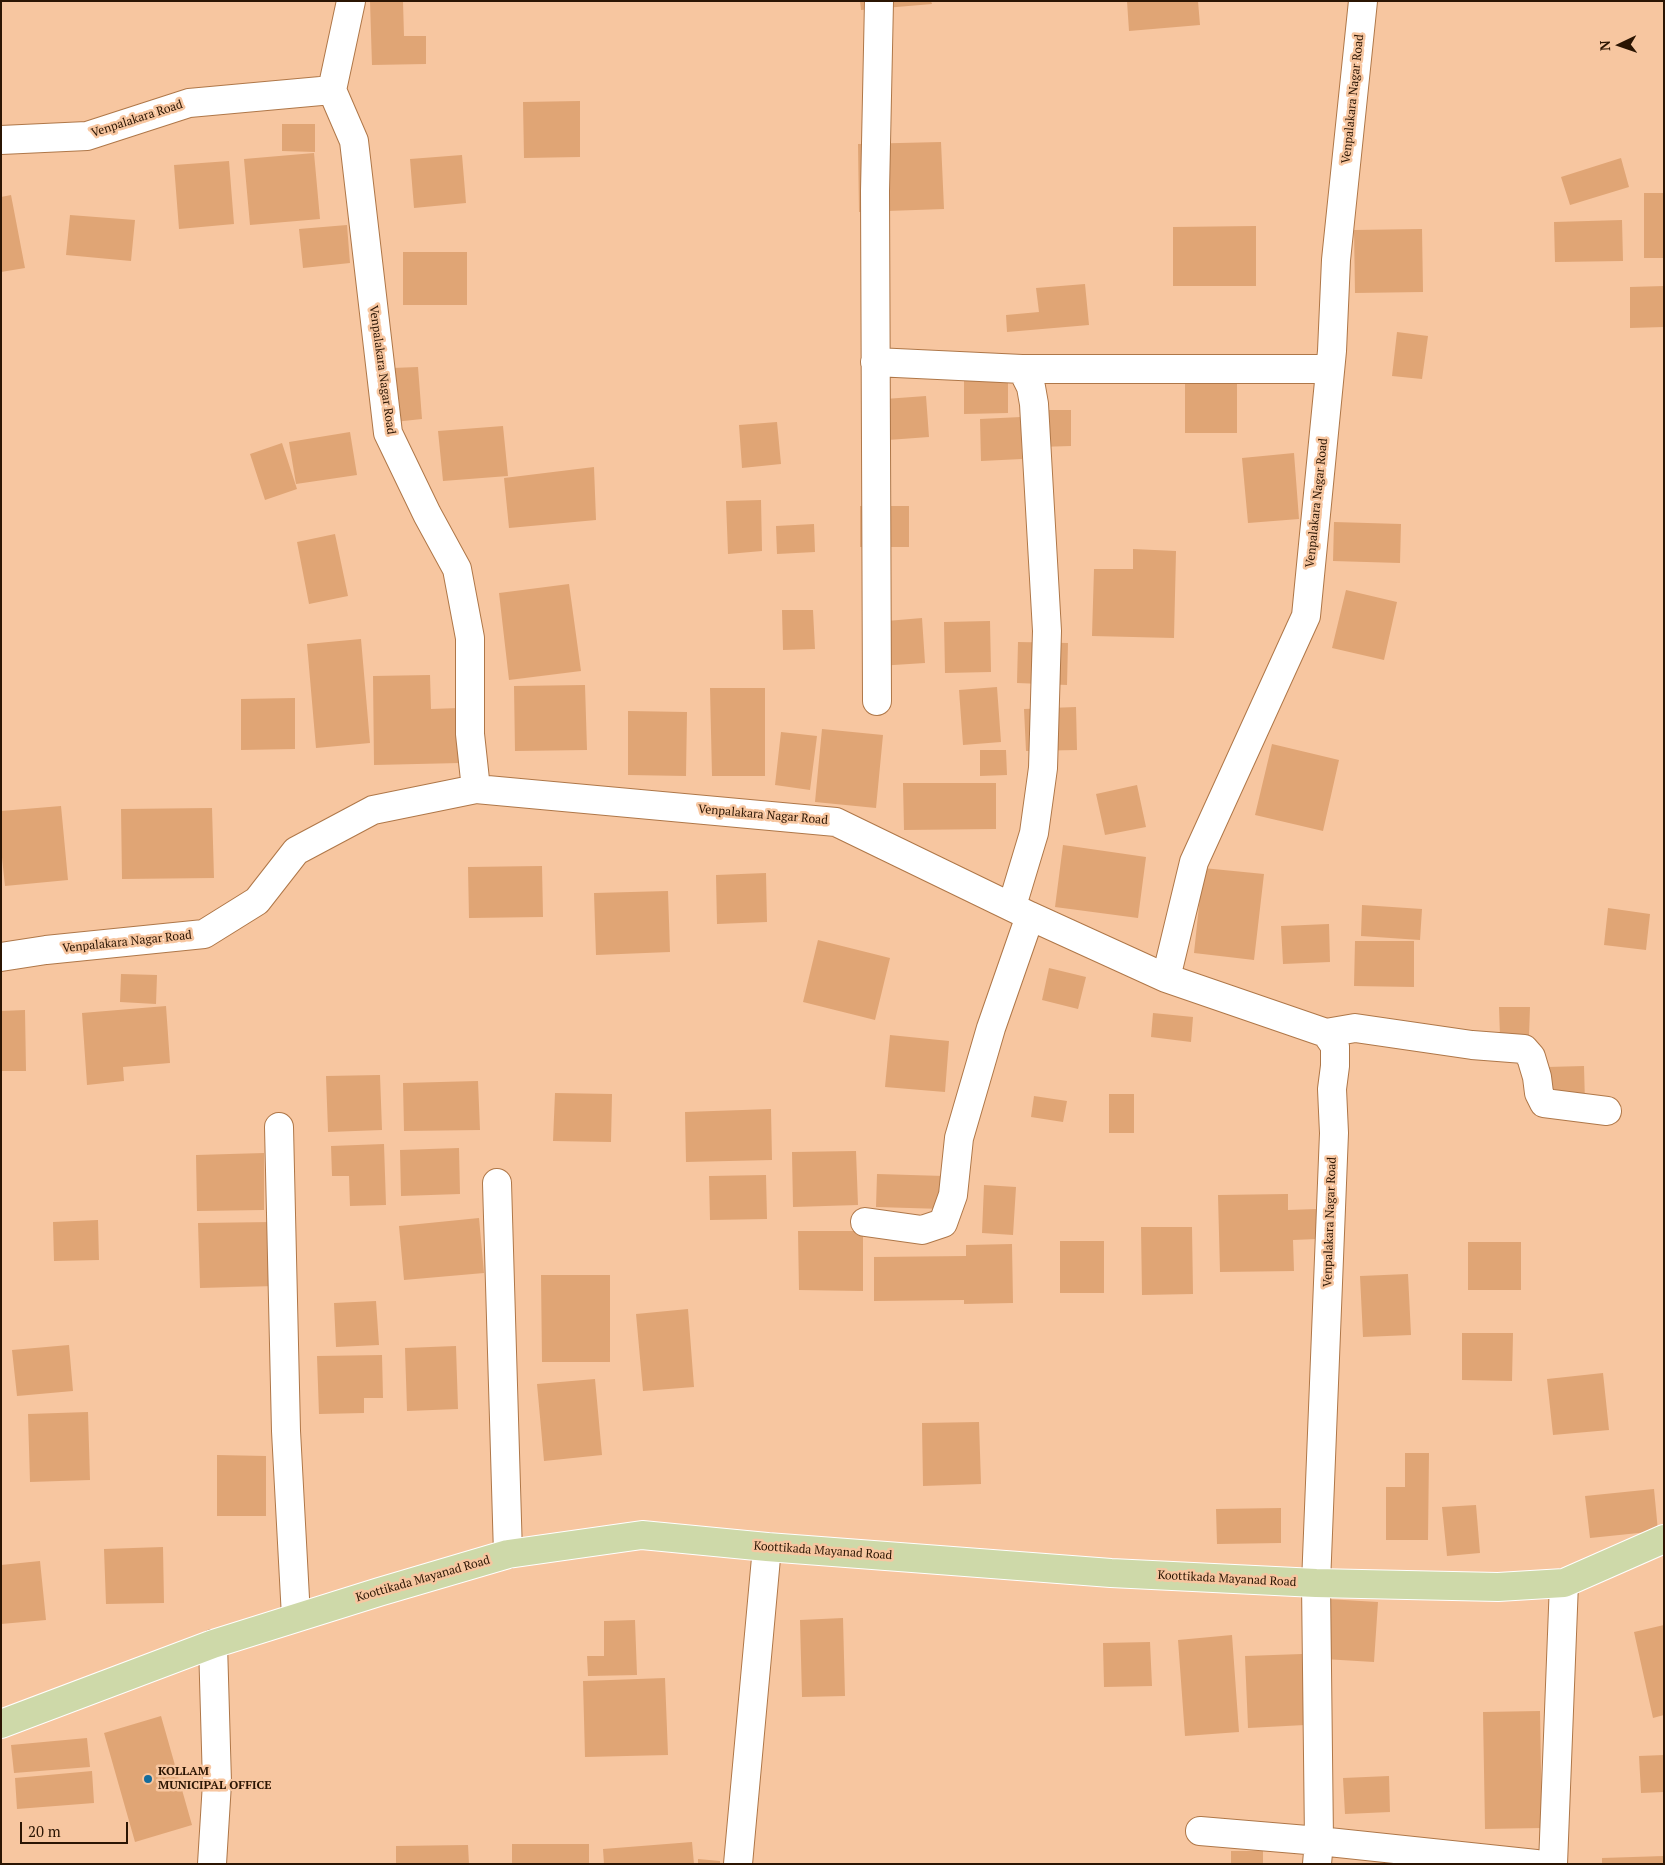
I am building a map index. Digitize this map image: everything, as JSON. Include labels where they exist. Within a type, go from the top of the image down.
[{"type":"main road","name":"Koottikada Mayanad Road","points":[[1,1724],[213,1644],[296,1617],[508,1554],[642,1535],[767,1547],[1111,1573],[1316,1583],[1498,1587],[1564,1583],[1664,1539]]},
{"type":"street","points":[[332,90],[351,1]]},
{"type":"street","points":[[876,701],[875,192],[879,1]]},
{"type":"street","name":"Venpalakara Nagar Road","points":[[1166,978],[1194,862],[1306,616],[1330,369],[1336,260],[1363,1]]},
{"type":"street","name":"Venpalakara Road","points":[[1,140],[87,136],[189,102],[332,90]]},
{"type":"street","name":"Venpalakara Nagar Road","points":[[332,90],[354,141],[388,434],[427,514],[458,569],[470,638],[470,734],[476,788]]},
{"type":"street","points":[[875,362],[1022,369],[1330,369]]},
{"type":"street","points":[[865,1222],[922,1230],[942,1222],[953,1195],[959,1138],[991,1028],[1021,911],[1043,768],[1047,631],[1034,404],[1031,387],[1022,369]]},
{"type":"street","name":"Venpalakara Nagar Road","points":[[1,957],[46,950],[204,934],[257,901],[296,851],[373,810],[476,788],[836,822],[1166,978],[1326,1033],[1335,1046],[1335,1066],[1332,1089],[1334,1133],[1316,1583],[1318,1852]]},
{"type":"street","points":[[1326,1033],[1355,1028],[1524,1050],[1531,1057],[1537,1077],[1539,1093],[1544,1104],[1607,1111]]},
{"type":"street","points":[[278,1127],[286,1431],[296,1617]]},
{"type":"street","points":[[497,1183],[508,1554]]},
{"type":"street","points":[[738,1864],[767,1547]]},
{"type":"street","points":[[1553,1864],[1564,1583]]},
{"type":"street","points":[[212,1864],[217,1783],[213,1644]]},
{"type":"street","points":[[1200,1831],[1318,1852],[1536,1864]]},
{"type":"building","points":[[370,1],[403,1],[404,36],[426,36],[426,64],[372,65]]},
{"type":"building","points":[[860,1],[931,1],[932,4],[861,10]]},
{"type":"building","points":[[1127,1],[1198,1],[1200,25],[1129,31]]},
{"type":"building","points":[[580,101],[580,157],[524,158],[523,102]]},
{"type":"building","points":[[282,124],[315,124],[315,152],[282,151]]},
{"type":"building","points":[[941,142],[944,209],[859,212],[858,144]]},
{"type":"building","points":[[314,153],[320,219],[250,225],[244,159]]},
{"type":"building","points":[[462,155],[466,203],[414,208],[410,159]]},
{"type":"building","points":[[1621,158],[1629,187],[1570,205],[1561,177]]},
{"type":"building","points":[[229,161],[234,224],[179,229],[174,165]]},
{"type":"building","points":[[1644,193],[1664,193],[1664,258],[1644,258]]},
{"type":"building","points":[[11,195],[25,268],[1,272],[1,197]]},
{"type":"building","points":[[70,215],[135,220],[131,261],[66,255]]},
{"type":"building","points":[[1622,220],[1623,261],[1555,262],[1554,222]]},
{"type":"building","points":[[347,225],[350,263],[303,268],[299,229]]},
{"type":"building","points":[[1256,226],[1256,286],[1173,286],[1173,227]]},
{"type":"building","points":[[1422,229],[1423,292],[1355,293],[1354,230]]},
{"type":"building","points":[[403,252],[467,252],[467,305],[403,305]]},
{"type":"building","points":[[1085,284],[1089,325],[1007,332],[1006,315],[1039,312],[1036,288]]},
{"type":"building","points":[[1664,286],[1664,327],[1630,328],[1630,287]]},
{"type":"building","points":[[1397,332],[1428,336],[1422,379],[1392,376]]},
{"type":"building","points":[[418,367],[422,419],[394,422],[392,368]]},
{"type":"building","points":[[1185,376],[1237,376],[1237,433],[1185,433]]},
{"type":"building","points":[[964,377],[1008,377],[1008,413],[964,414]]},
{"type":"building","points":[[926,396],[929,437],[888,440],[885,399]]},
{"type":"building","points":[[1037,410],[1071,410],[1071,446],[1038,447]]},
{"type":"building","points":[[1021,417],[1022,459],[981,461],[980,419]]},
{"type":"building","points":[[777,422],[781,464],[742,468],[739,425]]},
{"type":"building","points":[[503,426],[508,476],[443,481],[438,431]]},
{"type":"building","points":[[350,432],[357,475],[296,484],[289,442]]},
{"type":"building","points":[[282,443],[297,489],[265,500],[250,454]]},
{"type":"building","points":[[1294,453],[1299,519],[1248,523],[1242,458]]},
{"type":"building","points":[[594,467],[596,520],[509,528],[504,478]]},
{"type":"building","points":[[761,500],[762,551],[728,554],[726,501]]},
{"type":"building","points":[[860,506],[909,506],[909,547],[860,547]]},
{"type":"building","points":[[1334,522],[1401,524],[1400,563],[1333,561]]},
{"type":"building","points":[[814,524],[815,552],[777,554],[776,526]]},
{"type":"building","points":[[335,534],[348,596],[309,604],[297,542]]},
{"type":"building","points":[[1133,549],[1176,551],[1174,638],[1092,636],[1094,569],[1133,569]]},
{"type":"building","points":[[569,584],[581,671],[509,680],[499,593]]},
{"type":"building","points":[[1346,590],[1397,602],[1384,660],[1332,648]]},
{"type":"building","points":[[782,610],[813,610],[815,649],[783,650]]},
{"type":"building","points":[[922,618],[925,663],[878,666],[875,622]]},
{"type":"building","points":[[990,621],[991,672],[945,673],[944,622]]},
{"type":"building","points":[[361,639],[370,743],[316,748],[307,644]]},
{"type":"building","points":[[1018,642],[1068,643],[1067,685],[1017,683]]},
{"type":"building","points":[[430,675],[431,709],[459,708],[460,763],[374,765],[373,676]]},
{"type":"building","points":[[585,685],[587,750],[515,751],[514,686]]},
{"type":"building","points":[[997,687],[1001,742],[963,745],[959,690]]},
{"type":"building","points":[[710,688],[765,688],[765,776],[712,776]]},
{"type":"building","points":[[295,698],[295,749],[241,750],[241,699]]},
{"type":"building","points":[[1076,707],[1077,750],[1026,751],[1024,709]]},
{"type":"building","points":[[628,711],[687,712],[686,776],[628,775]]},
{"type":"building","points":[[822,729],[883,735],[876,808],[815,802]]},
{"type":"building","points":[[781,732],[817,736],[810,790],[775,785]]},
{"type":"building","points":[[1272,744],[1339,760],[1323,831],[1255,815]]},
{"type":"building","points":[[980,750],[1006,750],[1007,775],[980,776]]},
{"type":"building","points":[[903,783],[996,783],[996,829],[904,830]]},
{"type":"building","points":[[1137,785],[1146,827],[1105,835],[1096,794]]},
{"type":"building","points":[[61,806],[68,880],[5,886],[1,848],[1,811]]},
{"type":"building","points":[[212,808],[214,878],[122,879],[121,809]]},
{"type":"building","points":[[1063,845],[1146,857],[1138,918],[1055,907]]},
{"type":"building","points":[[542,866],[543,917],[469,918],[468,867]]},
{"type":"building","points":[[1203,868],[1264,874],[1254,960],[1194,953]]},
{"type":"building","points":[[766,873],[767,922],[717,924],[716,875]]},
{"type":"building","points":[[668,891],[670,952],[596,955],[594,893]]},
{"type":"building","points":[[1362,905],[1422,909],[1420,940],[1361,936]]},
{"type":"building","points":[[1608,908],[1650,914],[1646,950],[1604,945]]},
{"type":"building","points":[[1329,924],[1330,962],[1283,964],[1281,926]]},
{"type":"building","points":[[818,940],[890,958],[875,1020],[803,1002]]},
{"type":"building","points":[[1355,941],[1414,941],[1414,987],[1354,986]]},
{"type":"building","points":[[1049,968],[1086,977],[1078,1009],[1042,1000]]},
{"type":"building","points":[[121,974],[157,975],[156,1004],[120,1002]]},
{"type":"building","points":[[166,1006],[170,1063],[123,1067],[124,1081],[87,1085],[82,1013]]},
{"type":"building","points":[[1499,1007],[1530,1007],[1529,1037],[1500,1037]]},
{"type":"building","points":[[25,1010],[26,1071],[1,1071],[1,1011]]},
{"type":"building","points":[[1153,1013],[1193,1017],[1191,1042],[1151,1037]]},
{"type":"building","points":[[890,1035],[949,1041],[945,1092],[885,1087]]},
{"type":"building","points":[[1584,1066],[1585,1103],[1548,1104],[1547,1067]]},
{"type":"building","points":[[380,1075],[382,1130],[328,1132],[326,1076]]},
{"type":"building","points":[[478,1081],[480,1130],[404,1131],[403,1083]]},
{"type":"building","points":[[555,1093],[612,1094],[611,1142],[553,1141]]},
{"type":"building","points":[[1109,1094],[1134,1094],[1134,1133],[1109,1133]]},
{"type":"building","points":[[1034,1096],[1067,1101],[1063,1122],[1031,1117]]},
{"type":"building","points":[[771,1109],[772,1160],[686,1162],[685,1112]]},
{"type":"building","points":[[384,1144],[386,1205],[350,1206],[349,1176],[332,1176],[331,1146]]},
{"type":"building","points":[[459,1148],[460,1194],[401,1196],[400,1150]]},
{"type":"building","points":[[856,1151],[858,1205],[793,1207],[792,1152]]},
{"type":"building","points":[[264,1153],[264,1210],[197,1211],[196,1155]]},
{"type":"building","points":[[877,1174],[944,1176],[943,1209],[876,1207]]},
{"type":"building","points":[[766,1175],[767,1219],[710,1220],[709,1176]]},
{"type":"building","points":[[984,1185],[1016,1187],[1013,1235],[982,1233]]},
{"type":"building","points":[[1288,1194],[1288,1210],[1317,1209],[1317,1239],[1293,1240],[1294,1271],[1220,1272],[1218,1195]]},
{"type":"building","points":[[479,1218],[484,1273],[404,1280],[399,1226]]},
{"type":"building","points":[[98,1220],[99,1260],[54,1261],[53,1222]]},
{"type":"building","points":[[273,1222],[275,1286],[200,1288],[198,1223]]},
{"type":"building","points":[[1141,1227],[1192,1227],[1193,1294],[1142,1295]]},
{"type":"building","points":[[798,1231],[863,1231],[863,1291],[799,1290]]},
{"type":"building","points":[[1060,1241],[1104,1241],[1104,1293],[1060,1293]]},
{"type":"building","points":[[1468,1242],[1521,1242],[1521,1290],[1468,1290]]},
{"type":"building","points":[[1012,1244],[1013,1303],[964,1304],[964,1300],[874,1301],[874,1257],[966,1256],[966,1245]]},
{"type":"building","points":[[1408,1274],[1411,1335],[1363,1337],[1360,1276]]},
{"type":"building","points":[[541,1275],[610,1275],[610,1362],[542,1362]]},
{"type":"building","points":[[376,1301],[379,1345],[336,1347],[334,1303]]},
{"type":"building","points":[[688,1309],[694,1387],[643,1391],[636,1314]]},
{"type":"building","points":[[1462,1333],[1513,1333],[1512,1381],[1462,1380]]},
{"type":"building","points":[[69,1345],[73,1391],[17,1396],[12,1350]]},
{"type":"building","points":[[456,1346],[458,1409],[407,1411],[405,1348]]},
{"type":"building","points":[[382,1355],[383,1398],[364,1398],[364,1413],[319,1414],[317,1356]]},
{"type":"building","points":[[1603,1373],[1609,1430],[1553,1435],[1547,1379]]},
{"type":"building","points":[[595,1379],[602,1455],[544,1461],[537,1384]]},
{"type":"building","points":[[88,1412],[90,1480],[30,1482],[28,1414]]},
{"type":"building","points":[[979,1422],[981,1484],[923,1486],[922,1423]]},
{"type":"building","points":[[1405,1453],[1429,1453],[1428,1540],[1386,1540],[1386,1487],[1405,1487]]},
{"type":"building","points":[[217,1455],[266,1456],[266,1516],[217,1516]]},
{"type":"building","points":[[1654,1489],[1658,1531],[1590,1538],[1585,1496]]},
{"type":"building","points":[[1476,1505],[1480,1553],[1447,1556],[1442,1507]]},
{"type":"building","points":[[1281,1508],[1281,1543],[1217,1544],[1216,1509]]},
{"type":"building","points":[[163,1547],[164,1603],[106,1604],[104,1549]]},
{"type":"building","points":[[40,1561],[46,1620],[1,1624],[1,1565]]},
{"type":"building","points":[[1327,1599],[1378,1602],[1374,1662],[1324,1659]]},
{"type":"building","points":[[843,1618],[845,1696],[802,1697],[800,1620]]},
{"type":"building","points":[[635,1620],[637,1675],[588,1676],[587,1656],[604,1656],[604,1621]]},
{"type":"building","points":[[1664,1625],[1664,1715],[1653,1718],[1634,1632]]},
{"type":"building","points":[[1232,1635],[1239,1732],[1185,1736],[1178,1640]]},
{"type":"building","points":[[1150,1642],[1152,1686],[1104,1687],[1103,1643]]},
{"type":"building","points":[[1302,1654],[1305,1725],[1248,1728],[1245,1656]]},
{"type":"building","points":[[665,1678],[668,1755],[585,1757],[583,1681]]},
{"type":"building","points":[[1540,1711],[1542,1828],[1485,1829],[1483,1712]]},
{"type":"building","name":"KOLLAM MUNICIPAL OFFICE","points":[[161,1716],[192,1825],[135,1842],[104,1733]]},
{"type":"building","points":[[87,1738],[90,1767],[14,1773],[11,1745]]},
{"type":"building","points":[[1664,1755],[1664,1792],[1641,1793],[1639,1756]]},
{"type":"building","points":[[92,1771],[94,1803],[17,1809],[15,1778]]},
{"type":"building","points":[[1389,1776],[1390,1812],[1345,1814],[1343,1778]]},
{"type":"building","points":[[692,1842],[694,1864],[604,1864],[603,1849]]},
{"type":"building","points":[[512,1844],[589,1844],[589,1864],[512,1864]]},
{"type":"building","points":[[468,1845],[469,1864],[396,1864],[396,1846]]},
{"type":"building","points":[[1231,1851],[1263,1851],[1263,1864],[1231,1864]]},
{"type":"building","points":[[1664,1856],[1664,1864],[1602,1864],[1602,1858]]},
{"type":"building","points":[[698,1859],[720,1861],[720,1864],[698,1864]]},
{"type":"place","name":"KOLLAM MUNICIPAL OFFICE","points":[[148,1779]]}]
